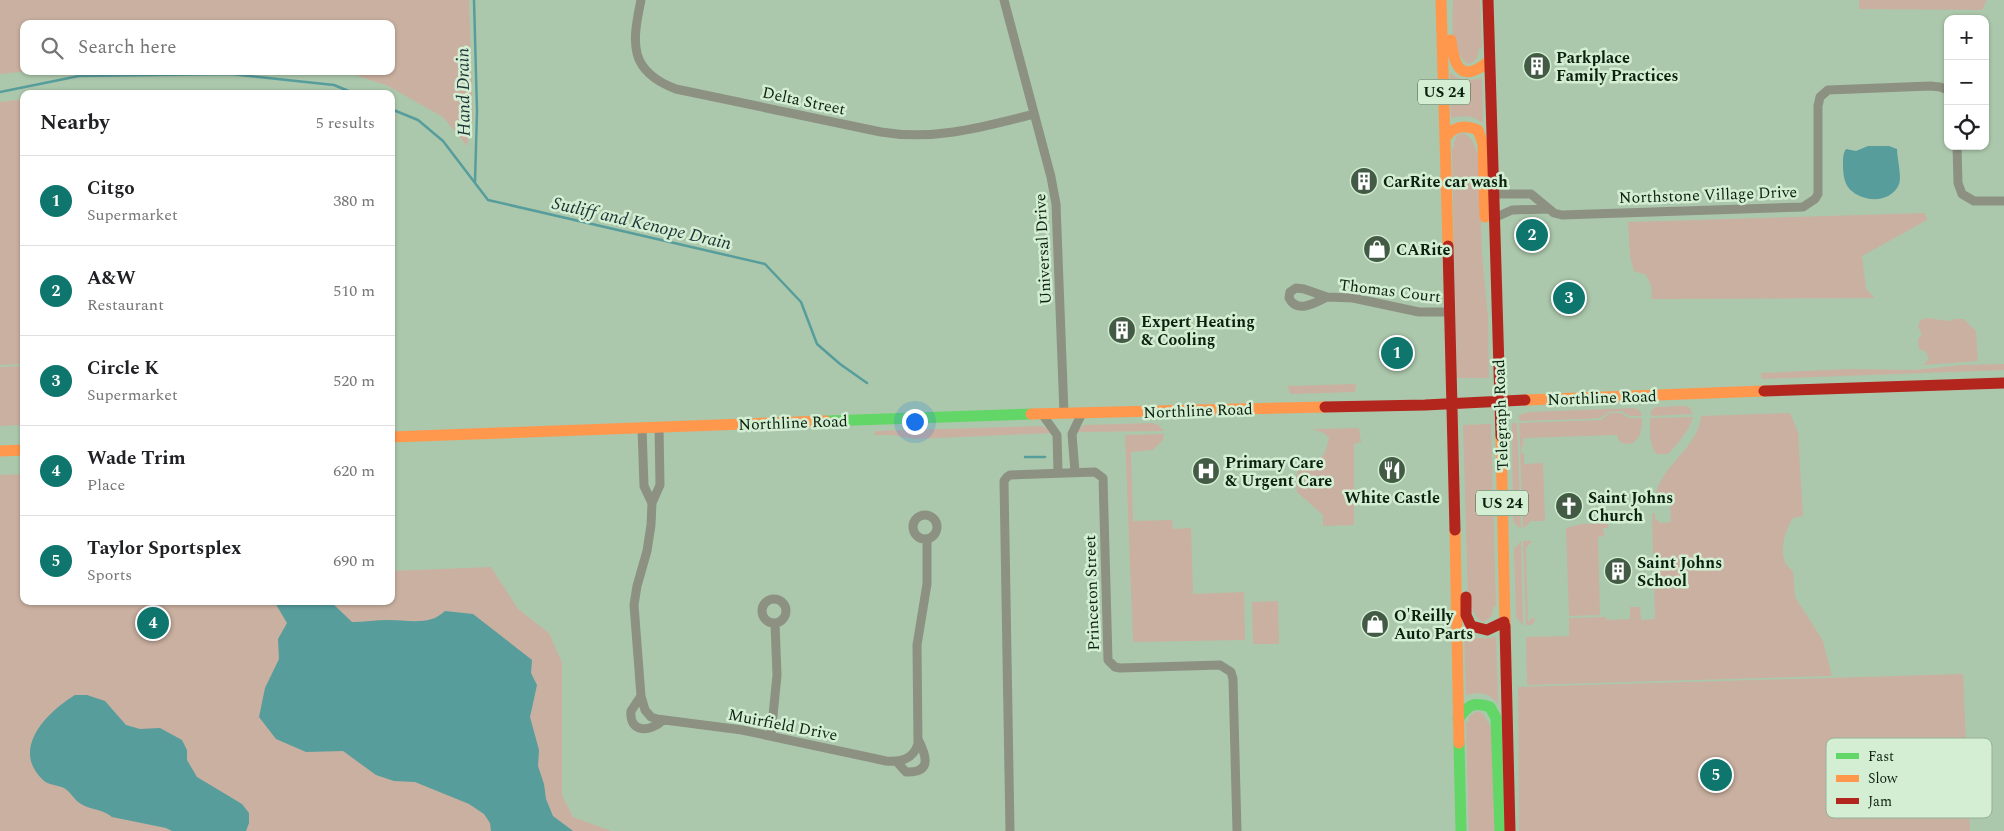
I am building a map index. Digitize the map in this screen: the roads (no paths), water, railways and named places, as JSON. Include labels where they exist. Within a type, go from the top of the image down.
[{"type":"main road","name":"US 24","points":[[1441,0],[1453,435],[1461,831]]},
{"type":"main road","points":[[1450,0],[1451,55],[1455,66],[1462,71],[1473,72],[1483,67],[1489,61]]},
{"type":"main road","name":"Telegraph Road","points":[[1488,0],[1510,831]]},
{"type":"main road","points":[[1445,138],[1454,128],[1465,125],[1478,130],[1481,136],[1486,252],[1490,286],[1496,297]]},
{"type":"main road","name":"Northline Road","points":[[395,437],[1042,414],[1452,403],[2004,383]]},
{"type":"main road","points":[[1453,435],[1461,459],[1466,615],[1471,626],[1487,630],[1504,622]]},
{"type":"main road","points":[[0,451],[20,450]]},
{"type":"main road","points":[[1458,719],[1467,708],[1478,703],[1490,708],[1496,718],[1500,831]]},
{"type":"street","name":"Delta Street","points":[[641,0],[635,29],[637,56],[646,72],[653,78],[676,89],[872,130],[906,135],[953,133],[1034,114]]},
{"type":"street","name":"Universal Drive","points":[[1004,0],[1052,177],[1056,204],[1064,414]]},
{"type":"street","name":"Northstone Village Drive","points":[[1494,194],[1531,194],[1554,213],[1562,214],[1803,207],[1815,199],[1818,194],[1818,106],[1820,97],[1828,90],[1930,86],[1944,88]]},
{"type":"street","points":[[1957,150],[1958,183],[1962,194],[1974,201],[2004,201]]},
{"type":"street","name":"Northstone Village Drive","points":[[1494,218],[1512,210],[1548,209]]},
{"type":"street","name":"Thomas Court","points":[[1327,297],[1352,298],[1419,312],[1450,312]]},
{"type":"street","points":[[1075,472],[1072,434],[1082,413]]},
{"type":"street","points":[[1042,414],[1057,435],[1058,473]]},
{"type":"street","points":[[659,427],[660,485],[652,503],[647,551],[637,586],[634,605],[641,696],[631,711],[633,723],[639,728],[646,730],[656,728],[663,720]]},
{"type":"street","points":[[642,428],[644,486],[652,503]]},
{"type":"street","name":"Princeton Street","points":[[1010,831],[1004,481],[1010,475],[1095,472],[1103,478],[1108,656],[1111,664],[1120,668],[1220,665],[1228,668],[1232,674],[1237,831]]},
{"type":"street","points":[[897,762],[914,753],[918,738],[916,646],[927,584],[927,539]]},
{"type":"street","points":[[771,736],[777,675],[775,623]]},
{"type":"street","name":"Muirfield Drive","points":[[641,696],[648,713],[663,720],[742,730],[897,762],[906,772],[921,770],[925,765],[926,759],[918,738]]},
{"type":"water","points":[[1868,146],[1889,146],[1897,149],[1899,184],[1891,194],[1879,199],[1859,196],[1848,187],[1843,172],[1843,160],[1846,149],[1856,151]]},
{"type":"water","points":[[276,605],[334,605],[352,622],[426,620],[433,619],[445,611],[473,614],[532,660],[531,673],[537,685],[530,717],[539,750],[538,766],[544,784],[546,799],[553,816],[573,831],[491,831],[490,823],[484,814],[469,804],[415,782],[394,781],[376,775],[343,751],[306,752],[276,739],[259,717],[265,688],[279,659],[278,639],[287,623]]},
{"type":"water","points":[[75,695],[87,695],[105,701],[126,725],[140,729],[160,728],[182,740],[187,750],[187,760],[197,777],[242,804],[249,813],[249,823],[246,831],[172,831],[166,828],[112,817],[105,812],[81,804],[64,788],[43,780],[34,768],[30,756],[31,744],[36,732],[44,721],[64,702]]},
{"type":"waterway","name":"Hand Drain","points":[[474,0],[477,111],[475,182]]},
{"type":"waterway","name":"Sutliff and Kenope Drain","points":[[0,92],[79,76],[155,75]]},
{"type":"waterway","name":"Sutliff and Kenope Drain","points":[[240,75],[334,85],[346,90]]},
{"type":"waterway","name":"Sutliff and Kenope Drain","points":[[395,111],[418,120],[443,141],[488,200],[765,264],[801,302],[817,344],[840,364],[867,383]]},
{"type":"waterway","name":"Sutliff and Kenope Drain","points":[[1025,457],[1045,457]]},
{"type":"place","name":"Parkplace Family Practices","points":[[1537,66]]},
{"type":"place","name":"CarRite car wash","points":[[1364,181]]},
{"type":"place","name":"A&W","points":[[1532,235]]},
{"type":"place","name":"CARite","points":[[1377,249]]},
{"type":"place","name":"Circle K","points":[[1569,298]]},
{"type":"place","name":"Expert Heating & Cooling","points":[[1122,330]]},
{"type":"place","name":"Citgo","points":[[1397,353]]},
{"type":"place","name":"White Castle","points":[[1392,470]]},
{"type":"place","name":"Primary Care & Urgent Care","points":[[1206,471]]},
{"type":"place","name":"Saint Johns Church","points":[[1569,506]]},
{"type":"place","name":"Saint Johns School","points":[[1618,571]]},
{"type":"place","name":"Wade Trim","points":[[153,623]]},
{"type":"place","name":"O'Reilly Auto Parts","points":[[1375,624]]},
{"type":"place","name":"Taylor Sportsplex","points":[[1716,775]]}]
